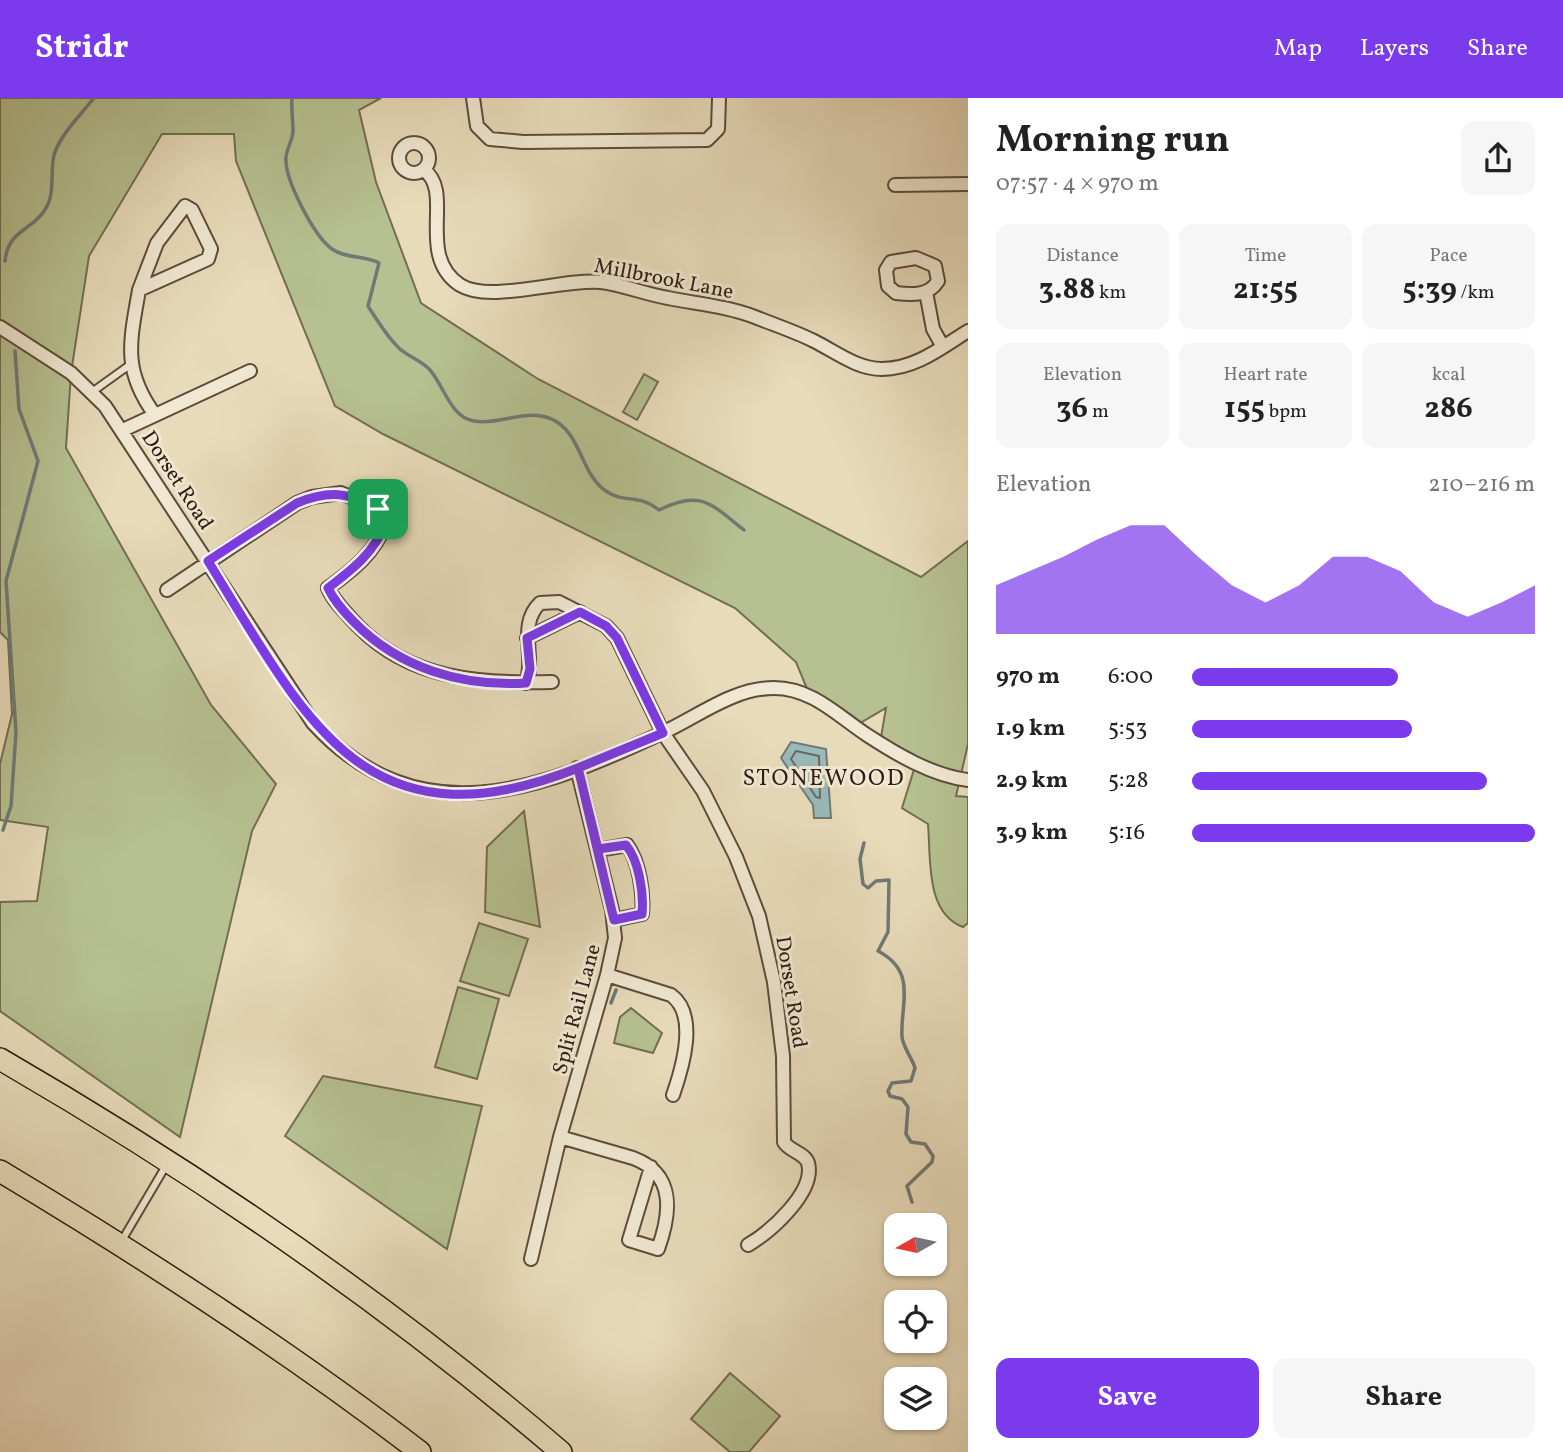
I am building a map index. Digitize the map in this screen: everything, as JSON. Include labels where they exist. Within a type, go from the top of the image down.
[{"type":"highway","points":[[0,1059],[168,1163],[284,1240],[458,1369],[561,1452]]},
{"type":"highway","points":[[0,1171],[120,1243],[303,1365],[420,1452]]},
{"type":"highway","points":[[458,1369],[580,1452]]},
{"type":"street","points":[[473,98],[475,120],[482,134],[490,139],[523,142],[699,142],[716,134],[719,98]]},
{"type":"street","name":"Millbrook Lane","points":[[424,170],[429,174],[434,188],[436,243],[441,263],[451,278],[466,289],[489,291],[582,281],[618,285],[665,298],[726,307],[814,341],[850,361],[872,368],[901,367],[943,347],[968,331]]},
{"type":"street","points":[[894,185],[968,184]]},
{"type":"street","points":[[139,290],[208,260],[211,249],[192,210],[186,206],[180,210],[158,243],[139,290],[131,334],[131,364],[141,396],[155,415]]},
{"type":"street","points":[[926,292],[933,329],[943,347]]},
{"type":"street","name":"Dorset Road","points":[[0,327],[47,356],[92,391],[123,430],[266,655],[313,723],[331,741],[367,768],[407,786],[471,795],[524,787],[663,733],[743,693],[763,689],[790,690],[821,702],[873,739],[908,758],[941,774],[968,780]]},
{"type":"street","name":"Dorset Road","points":[[123,430],[250,371]]},
{"type":"street","points":[[167,590],[297,503],[332,492],[364,501],[378,509],[386,522],[381,535],[363,561],[328,588],[345,612],[380,645],[432,672],[482,682],[552,682]]},
{"type":"street","points":[[526,683],[530,669],[527,638],[531,616],[540,603],[559,602],[606,626],[617,638],[663,733]]},
{"type":"street","points":[[527,638],[580,612]]},
{"type":"street","name":"Dorset Road","points":[[663,733],[712,808],[755,905],[768,953],[781,1035],[784,1142],[806,1159],[808,1165],[806,1181],[789,1211],[768,1232],[748,1245]]},
{"type":"street","name":"Split Rail Lane","points":[[531,1259],[560,1137],[614,946],[614,920],[578,768]]},
{"type":"street","points":[[598,849],[626,845],[633,853],[643,901],[642,914],[614,920]]},
{"type":"street","points":[[607,975],[671,995],[679,1003],[686,1034],[685,1059],[673,1095]]},
{"type":"street","points":[[560,1137],[633,1157],[651,1167],[665,1187],[668,1203],[668,1222],[658,1249],[629,1240],[651,1167]]},
{"type":"lane","points":[[92,391],[131,364]]},
{"type":"lane","points":[[120,1243],[168,1163]]},
{"type":"green space","points":[[0,98],[381,98],[359,110],[376,182],[421,303],[538,379],[921,577],[968,541],[968,744],[956,796],[968,797],[968,923],[963,927],[951,920],[942,910],[932,883],[928,824],[902,808],[916,763],[880,743],[886,708],[855,726],[810,696],[796,662],[735,608],[383,434],[335,406],[236,161],[234,134],[162,134],[89,256],[71,373],[66,448],[211,705],[276,784],[252,831],[180,1137],[0,1011],[0,902],[37,901],[48,827],[0,820],[0,764],[12,714],[8,640],[0,632]]},
{"type":"green space","points":[[644,374],[658,382],[637,420],[623,412]]},
{"type":"green space","points":[[524,811],[540,927],[485,912],[487,847]]},
{"type":"green space","points":[[479,923],[528,939],[509,996],[460,981]]},
{"type":"green space","points":[[458,987],[499,999],[477,1079],[435,1067]]},
{"type":"green space","points":[[631,1008],[662,1033],[653,1053],[614,1043],[620,1017]]},
{"type":"green space","points":[[323,1076],[482,1106],[447,1249],[285,1136]]},
{"type":"green space","points":[[730,1373],[780,1416],[749,1452],[730,1452],[691,1419]]},
{"type":"water","points":[[791,742],[826,749],[831,818],[814,818],[813,805],[781,758]]},
{"type":"waterway","points":[[5,261],[11,242],[41,216],[46,208],[57,147],[94,98]]},
{"type":"waterway","points":[[292,98],[293,131],[286,157],[287,167],[295,192],[309,220],[332,249],[379,263],[368,306],[395,344],[430,370],[459,414],[466,419],[484,422],[537,415],[547,417],[565,429],[592,476],[606,491],[619,497],[644,502],[659,510],[685,501],[705,502],[744,530]]},
{"type":"waterway","points":[[3,830],[11,806],[16,732],[6,581],[38,461],[19,409],[15,351]]},
{"type":"waterway","points":[[864,843],[860,859],[863,884],[868,888],[876,881],[889,880],[888,932],[878,951],[890,959],[903,979],[902,1037],[915,1068],[911,1081],[892,1083],[888,1091],[890,1096],[902,1099],[908,1107],[906,1134],[911,1142],[925,1144],[933,1156],[932,1162],[907,1186],[912,1202]]},
{"type":"waterway","points":[[611,1003],[616,990]]},
{"type":"district","name":"STONEWOOD","points":[[824,777]]},
{"type":"route","points":[[378,509],[341,493],[332,492],[312,497],[297,503],[208,561],[266,655],[313,723],[343,752],[367,768],[407,786],[427,791],[471,795],[506,792],[578,768],[598,849],[619,844],[626,845],[633,853],[643,901],[642,914],[614,920],[578,768],[663,733],[617,638],[606,626],[580,612],[527,638],[530,669],[526,683],[504,684],[460,679],[432,672],[395,654],[363,631],[328,588],[363,561],[381,535],[386,522],[378,509]]}]
